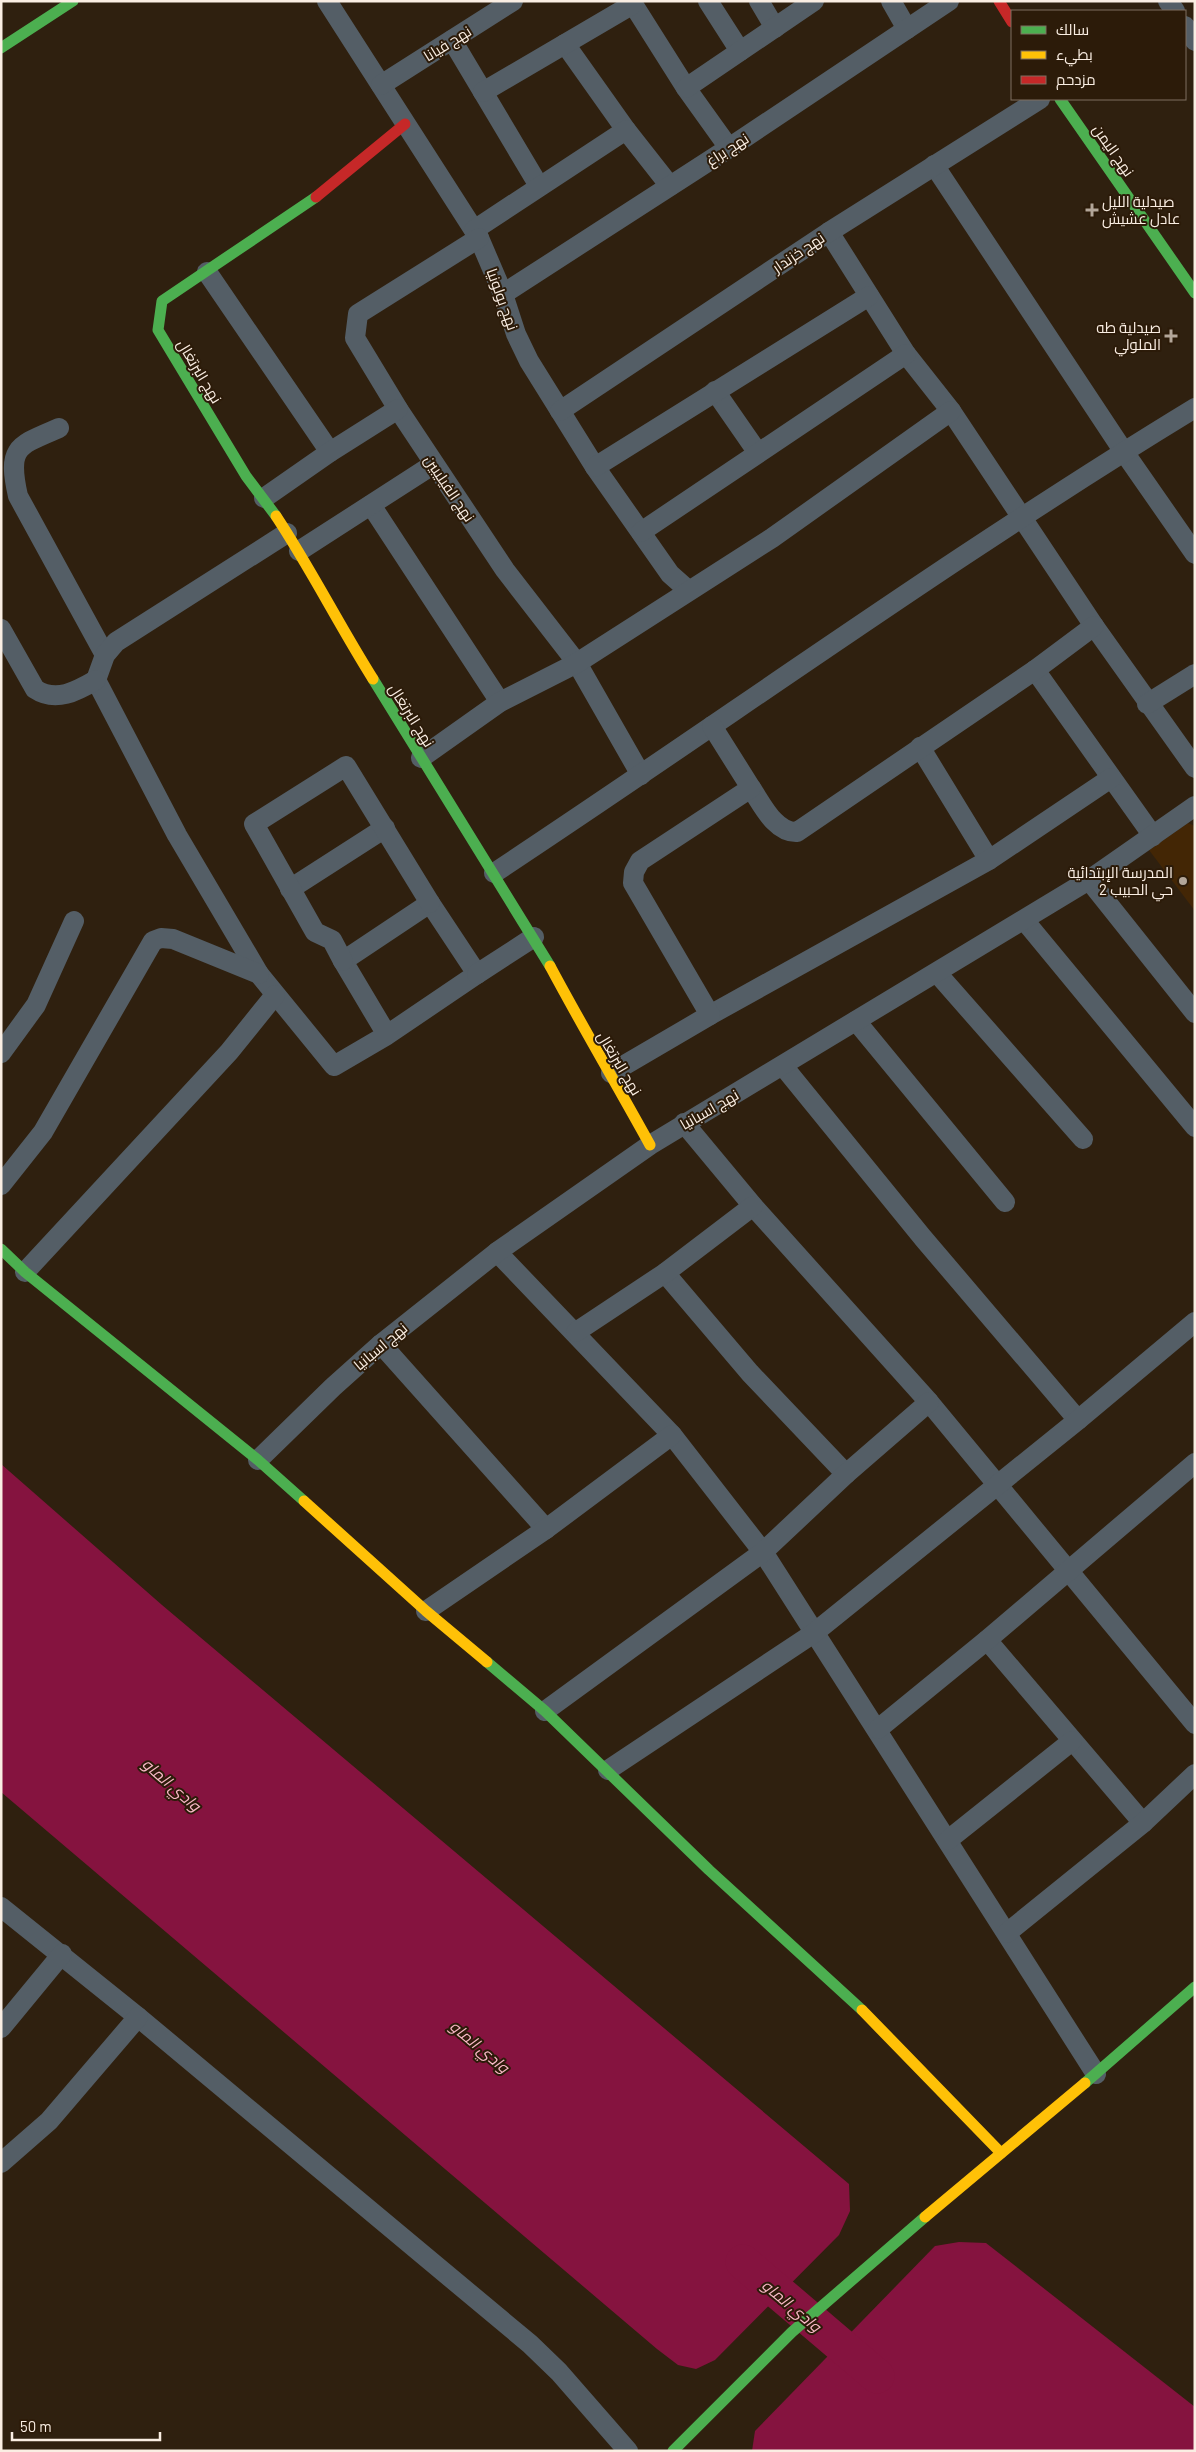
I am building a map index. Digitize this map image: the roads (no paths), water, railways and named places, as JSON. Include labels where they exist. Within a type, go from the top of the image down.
[{"type":"street","points":[[1,48],[73,1]]},
{"type":"street","name":"نهج بولونيا","points":[[327,1],[477,234],[503,294],[516,334],[529,361],[595,467],[676,581],[688,590]]},
{"type":"street","name":"نهج فيانا","points":[[381,84],[514,1]]},
{"type":"street","points":[[708,1],[740,51]]},
{"type":"street","points":[[759,1],[775,28]]},
{"type":"street","points":[[686,88],[814,1]]},
{"type":"street","points":[[891,1],[907,29]]},
{"type":"street","name":"نهج براغ","points":[[503,294],[729,148],[949,1]]},
{"type":"street","points":[[999,1],[1011,20]]},
{"type":"street","points":[[483,92],[632,3],[686,88],[729,148]]},
{"type":"street","points":[[1186,28],[1195,41]]},
{"type":"street","points":[[452,40],[539,186]]},
{"type":"street","points":[[565,44],[626,130],[670,186]]},
{"type":"street","name":"نهج خزندار","points":[[560,411],[829,232],[1038,100]]},
{"type":"street","name":"نهج اليمن","points":[[1061,100],[1195,293]]},
{"type":"street","points":[[330,452],[208,272],[314,198],[405,124]]},
{"type":"street","name":"نهج الفيليبين","points":[[626,130],[539,186],[477,234],[358,314],[354,338],[398,409],[505,570],[577,663],[641,775]]},
{"type":"street","points":[[934,165],[1124,452],[1195,554]]},
{"type":"street","points":[[829,232],[906,354],[951,411],[1147,704],[1195,768]]},
{"type":"street","name":"نهج البرتغال","points":[[208,272],[162,301],[158,330],[246,476],[264,498],[299,551],[340,628],[534,938],[591,1043],[611,1073],[650,1145]]},
{"type":"street","points":[[595,467],[869,296]]},
{"type":"street","points":[[641,532],[906,354]]},
{"type":"street","points":[[715,391],[758,452]]},
{"type":"street","points":[[494,873],[1022,518],[1195,408]]},
{"type":"street","points":[[264,498],[330,452],[398,409]]},
{"type":"street","points":[[421,758],[500,702],[577,663],[688,590],[772,538],[951,411]]},
{"type":"street","points":[[59,428],[26,442],[14,454],[13,474],[18,496],[105,655]]},
{"type":"street","points":[[299,551],[434,464]]},
{"type":"street","points":[[371,506],[500,702]]},
{"type":"street","points":[[1,629],[35,689],[44,695],[74,693],[96,680],[105,655],[116,642],[287,533]]},
{"type":"street","points":[[712,726],[751,788],[780,827],[788,832],[797,832],[1035,670],[1094,626]]},
{"type":"street","points":[[1035,670],[1153,836]]},
{"type":"street","points":[[1147,704],[1195,674]]},
{"type":"street","points":[[96,680],[177,834],[259,974],[334,1066],[387,1035],[476,974],[534,938]]},
{"type":"street","points":[[920,747],[989,860]]},
{"type":"street","points":[[387,1035],[332,940],[315,932],[254,824],[346,766],[476,974]]},
{"type":"street","points":[[611,1073],[710,1015],[989,860],[1111,778]]},
{"type":"street","points":[[710,1015],[633,883],[634,872],[640,861],[751,788]]},
{"type":"street","name":"نهج اسبانيا","points":[[258,1460],[333,1386],[381,1344],[497,1252],[650,1145],[1089,880],[1195,806]]},
{"type":"street","points":[[290,889],[385,828]]},
{"type":"street","points":[[1089,880],[1195,1013]]},
{"type":"street","points":[[343,961],[430,903]]},
{"type":"street","points":[[1024,920],[1195,1127]]},
{"type":"street","points":[[1,1053],[36,1005],[74,922]]},
{"type":"street","points":[[1,1185],[43,1132],[153,941],[161,938],[173,939],[259,974]]},
{"type":"street","points":[[937,973],[1083,1140]]},
{"type":"street","points":[[25,1272],[229,1052],[276,995]]},
{"type":"street","points":[[856,1022],[1005,1202]]},
{"type":"street","points":[[782,1066],[923,1238],[1078,1420]]},
{"type":"street","points":[[684,1123],[753,1206],[928,1402],[1195,1724]]},
{"type":"street","points":[[576,1332],[665,1273],[753,1206]]},
{"type":"street","points":[[1,1249],[25,1272],[258,1460],[426,1611],[544,1711],[608,1770],[709,1870],[843,1991],[1001,2153]]},
{"type":"street","points":[[497,1252],[576,1332],[672,1435],[763,1552],[878,1729],[1096,2074]]},
{"type":"street","points":[[665,1273],[750,1374],[846,1474]]},
{"type":"street","points":[[608,1770],[814,1633],[1078,1420],[1195,1322]]},
{"type":"street","points":[[381,1344],[546,1529]]},
{"type":"street","points":[[544,1711],[763,1552],[846,1474],[928,1402]]},
{"type":"street","points":[[426,1611],[546,1529],[672,1435]]},
{"type":"street","points":[[878,1729],[1194,1466]]},
{"type":"street","points":[[987,1640],[1143,1824]]},
{"type":"street","points":[[948,1840],[1072,1741]]},
{"type":"street","points":[[1007,1933],[1143,1824],[1195,1774]]},
{"type":"street","points":[[4,1915],[62,1954],[530,2344],[559,2372],[628,2451]]},
{"type":"street","points":[[1,2028],[62,1954]]},
{"type":"street","points":[[678,2449],[808,2318],[1096,2074],[1195,1987]]},
{"type":"street","points":[[1,2163],[49,2120],[138,2017]]},
{"type":"water","points":[[1,1464],[162,1605],[849,2184],[850,2211],[839,2235],[715,2360],[696,2369],[678,2365],[657,2349],[1,1792]]},
{"type":"water","points":[[959,2242],[986,2243],[1195,2407],[1195,2451],[752,2451],[755,2431],[935,2246]]},
{"type":"waterway","name":"وادي الماو","points":[[743,2262],[877,2376]]},
{"type":"place","name":"صيدلية الليل عادل عشيش","points":[[1092,210]]},
{"type":"place","name":"صيدلية طه الملولي","points":[[1171,336]]},
{"type":"place","name":"المدرسة الإبتدائية حي الحبيب 2","points":[[1183,881]]}]
